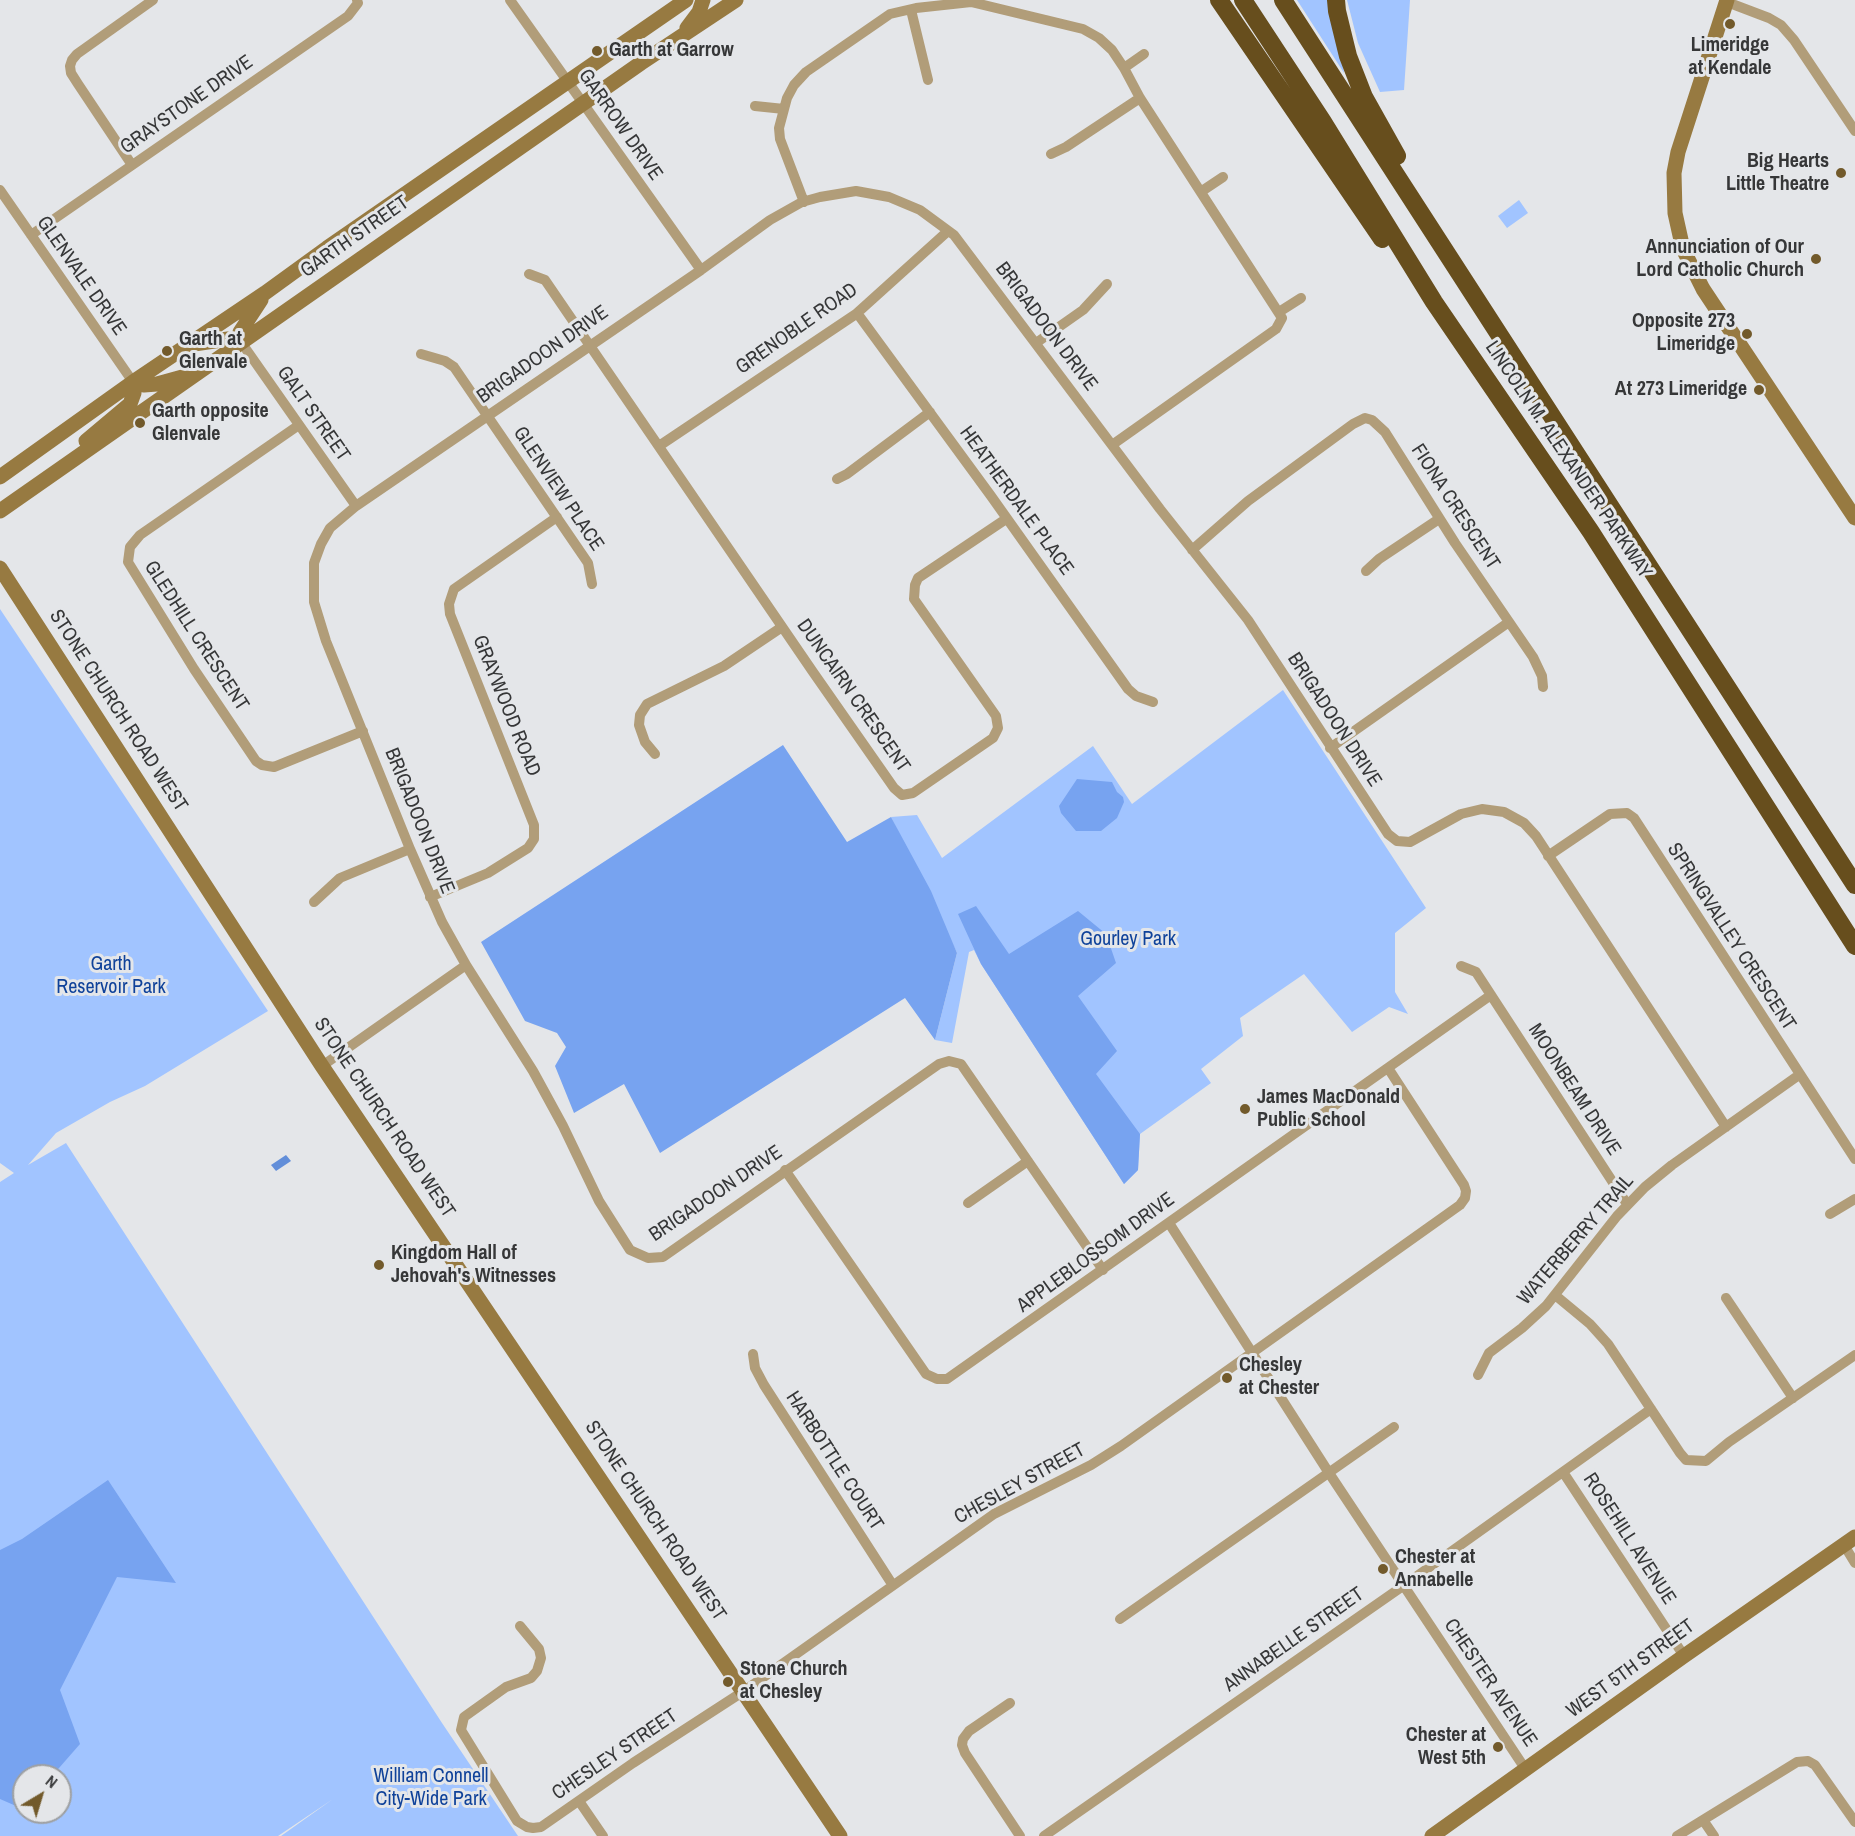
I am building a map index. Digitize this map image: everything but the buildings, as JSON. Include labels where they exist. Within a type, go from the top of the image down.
[{"type":"highway","points":[[1220,0],[1404,271],[1434,302]]},
{"type":"highway","name":"LINCOLN M. ALEXANDER PARKWAY","points":[[1243,0],[1323,122],[1434,302],[1590,532],[1855,946]]},
{"type":"highway","name":"LINCOLN M. ALEXANDER PARKWAY","points":[[1283,0],[1855,885]]},
{"type":"highway","points":[[1336,0],[1348,56],[1364,97],[1414,186],[1414,202]]},
{"type":"main road","name":"GARTH STREET","points":[[0,477],[133,382],[686,0]]},
{"type":"main road","points":[[678,40],[699,12],[703,0]]},
{"type":"main road","name":"GARTH STREET","points":[[0,511],[736,0]]},
{"type":"main road","points":[[1727,1],[1678,152],[1674,173],[1675,213],[1683,249],[1703,290],[1855,518]]},
{"type":"main road","points":[[185,346],[228,339],[241,342],[240,332],[265,293]]},
{"type":"main road","points":[[40,484],[130,404],[134,393],[133,382],[144,385],[157,384],[183,378],[208,366]]},
{"type":"main road","name":"STONE CHURCH ROAD WEST","points":[[0,568],[322,1066],[840,1836]]},
{"type":"main road","name":"WEST 5TH STREET","points":[[1432,1836],[1849,1541]]},
{"type":"street","points":[[132,165],[71,73],[70,66],[76,54],[153,0]]},
{"type":"street","name":"GRAYSTONE DRIVE","points":[[31,235],[348,16],[358,3],[357,0]]},
{"type":"street","name":"GARROW DRIVE","points":[[510,0],[700,270]]},
{"type":"street","points":[[1727,1],[1781,25],[1794,40],[1855,131]]},
{"type":"street","points":[[804,202],[780,139],[779,128],[794,85],[806,72],[890,14],[944,3],[971,2],[1083,28],[1099,38],[1112,50],[1124,68],[1140,99],[1189,175],[1202,191],[1213,212],[1282,318],[1276,329],[1112,445]]},
{"type":"street","points":[[911,10],[928,80]]},
{"type":"street","points":[[1124,68],[1144,54]]},
{"type":"street","points":[[1051,154],[1066,147],[1140,99]]},
{"type":"street","points":[[755,106],[784,109]]},
{"type":"street","points":[[1202,191],[1223,177]]},
{"type":"street","name":"GLENVALE DRIVE","points":[[0,190],[133,382]]},
{"type":"street","name":"BRIGADOON DRIVE","points":[[1103,1270],[961,1064],[949,1061],[939,1064],[663,1257],[648,1258],[630,1250],[599,1202],[563,1126],[533,1071],[466,965],[442,922],[326,641],[314,602],[314,562],[330,528],[356,506],[770,220],[804,202],[830,195],[856,191],[889,197],[920,210],[954,236],[1248,621],[1385,831],[1395,840],[1410,842],[1461,814],[1489,809],[1511,815],[1533,832],[1726,1127]]},
{"type":"street","name":"GRENOBLE ROAD","points":[[659,446],[856,313],[948,231]]},
{"type":"street","name":"DUNCAIRN CRESCENT","points":[[530,274],[545,280],[782,627],[894,788],[902,795],[913,793],[993,738],[998,728],[996,716],[914,599],[918,578],[1006,519]]},
{"type":"street","points":[[1036,343],[1083,310],[1107,284]]},
{"type":"street","points":[[1279,312],[1301,298]]},
{"type":"street","name":"HEATHERDALE PLACE","points":[[856,313],[930,412],[1128,689],[1136,696],[1153,702]]},
{"type":"street","name":"GALT STREET","points":[[241,342],[356,506]]},
{"type":"street","name":"GLENVIEW PLACE","points":[[421,354],[445,361],[454,367],[588,563],[592,584]]},
{"type":"street","points":[[837,479],[930,412]]},
{"type":"street","name":"FIONA CRESCENT","points":[[1192,550],[1248,501],[1353,424],[1365,418],[1372,420],[1385,432],[1439,519],[1538,665],[1543,687]]},
{"type":"street","name":"GLEDHILL CRESCENT","points":[[299,425],[140,535],[129,547],[128,562],[194,669],[256,760],[262,765],[274,767],[363,731]]},
{"type":"street","name":"GRAYWOOD ROAD","points":[[430,897],[488,873],[528,848],[534,839],[534,825],[450,614],[449,604],[454,589],[557,518]]},
{"type":"street","points":[[1366,571],[1379,559],[1439,519]]},
{"type":"street","points":[[1330,748],[1509,622]]},
{"type":"street","points":[[655,754],[645,742],[639,725],[640,715],[646,705],[724,666],[782,627]]},
{"type":"street","name":"SPRINGVALLEY CRESCENT","points":[[1548,856],[1611,814],[1627,813],[1634,818],[1855,1159]]},
{"type":"street","points":[[314,902],[340,878],[410,849]]},
{"type":"street","points":[[322,1066],[466,965]]},
{"type":"street","name":"MOONBEAM DRIVE","points":[[1461,966],[1476,972],[1627,1204]]},
{"type":"street","name":"APPLEBLOSSOM DRIVE","points":[[785,1170],[922,1369],[928,1376],[947,1379],[1491,995]]},
{"type":"street","name":"CHESLEY STREET","points":[[520,1626],[539,1649],[541,1658],[537,1671],[526,1680],[506,1687],[464,1717],[461,1730],[517,1821],[527,1827],[541,1827],[744,1691],[892,1584],[994,1514],[1090,1465],[1121,1446],[1460,1204],[1465,1198],[1464,1185],[1388,1068]]},
{"type":"street","name":"WATERBERRY TRAIL","points":[[1478,1375],[1489,1353],[1522,1328],[1555,1295],[1627,1204],[1663,1172],[1799,1075]]},
{"type":"street","points":[[968,1203],[1028,1161]]},
{"type":"street","points":[[1830,1214],[1855,1199]]},
{"type":"street","name":"CHESTER AVENUE","points":[[1169,1223],[1329,1473],[1526,1770]]},
{"type":"street","points":[[1555,1295],[1602,1337],[1686,1460],[1706,1461],[1729,1442],[1855,1355]]},
{"type":"street","points":[[1726,1298],[1793,1398]]},
{"type":"street","name":"HARBOTTLE COURT","points":[[753,1354],[755,1368],[764,1385],[892,1584]]},
{"type":"street","name":"ANNABELLE STREET","points":[[1044,1836],[1403,1586],[1651,1409]]},
{"type":"street","points":[[1120,1619],[1394,1427]]},
{"type":"street","name":"ROSEHILL AVENUE","points":[[1563,1472],[1684,1656]]},
{"type":"street","points":[[1849,1541],[1855,1563]]},
{"type":"street","points":[[1010,1703],[969,1731],[963,1739],[962,1747],[1020,1836]]},
{"type":"street","points":[[1677,1836],[1797,1761],[1808,1761],[1815,1765],[1855,1822]]},
{"type":"street","points":[[579,1801],[603,1836]]},
{"type":"street","points":[[1703,1820],[1714,1836]]},
{"type":"green space","points":[[1297,0],[1335,0],[1344,73]]},
{"type":"green space","points":[[1347,0],[1410,0],[1404,90],[1380,92],[1358,43]]},
{"type":"green space","points":[[1519,200],[1528,213],[1507,228],[1498,216]]},
{"type":"green space","points":[[0,609],[268,1011],[145,1086],[110,1102],[56,1133],[28,1165],[66,1143],[442,1723],[518,1836],[281,1836],[333,1799],[278,1836],[0,1836],[0,1182],[14,1173],[0,1163]]},
{"type":"green space","name":"Gourley Park","points":[[1283,690],[1426,908],[1395,933],[1395,992],[1408,1014],[1389,1007],[1352,1032],[1304,974],[1240,1018],[1243,1036],[1201,1069],[1211,1083],[1140,1134],[1138,1170],[1124,1184],[974,950],[969,952],[952,1043],[935,1040],[957,953],[891,817],[917,815],[942,858],[1093,746],[1132,804]]},
{"type":"shaded area","points":[[783,745],[847,842],[891,817],[931,891],[957,953],[935,1040],[905,998],[660,1153],[624,1084],[574,1113],[555,1066],[566,1047],[557,1033],[525,1021],[481,942]]},
{"type":"shaded area","points":[[1077,779],[1112,782],[1117,792],[1123,797],[1124,802],[1117,818],[1101,831],[1076,831],[1061,813],[1059,806]]},
{"type":"shaded area","points":[[976,906],[1009,954],[1078,911],[1106,934],[1116,963],[1078,996],[1117,1051],[1096,1074],[1140,1134],[1138,1170],[1124,1184],[981,964],[958,914]]},
{"type":"shaded area","points":[[286,1155],[291,1161],[276,1171],[271,1165]]},
{"type":"shaded area","points":[[108,1480],[176,1583],[117,1577],[60,1690],[80,1744],[62,1764],[12,1764],[12,1804],[0,1799],[0,1550],[22,1539]]},
{"type":"place","name":"Limeridge at Kendale","points":[[1730,24]]},
{"type":"place","name":"Garth at Garrow","points":[[597,51]]},
{"type":"place","name":"Big Hearts Little Theatre","points":[[1841,173]]},
{"type":"place","name":"Annunciation of Our Lord Catholic Church","points":[[1816,259]]},
{"type":"place","name":"Opposite 273 Limeridge","points":[[1747,334]]},
{"type":"place","name":"Garth at Glenvale","points":[[167,351]]},
{"type":"place","name":"At 273 Limeridge","points":[[1759,390]]},
{"type":"place","name":"Garth opposite Glenvale","points":[[140,423]]},
{"type":"place","name":"James MacDonald Public School","points":[[1245,1109]]},
{"type":"place","name":"Kingdom Hall of Jehovah's Witnesses","points":[[379,1265]]},
{"type":"place","name":"Chesley at Chester","points":[[1227,1378]]},
{"type":"place","name":"Chester at Annabelle","points":[[1383,1569]]},
{"type":"place","name":"Stone Church at Chesley","points":[[728,1682]]},
{"type":"place","name":"Chester at West 5th","points":[[1498,1747]]},
{"type":"park label","name":"Garth Reservoir Park","points":[[111,976]]},
{"type":"park label","name":"William Connell City-Wide Park","points":[[431,1788]]}]
